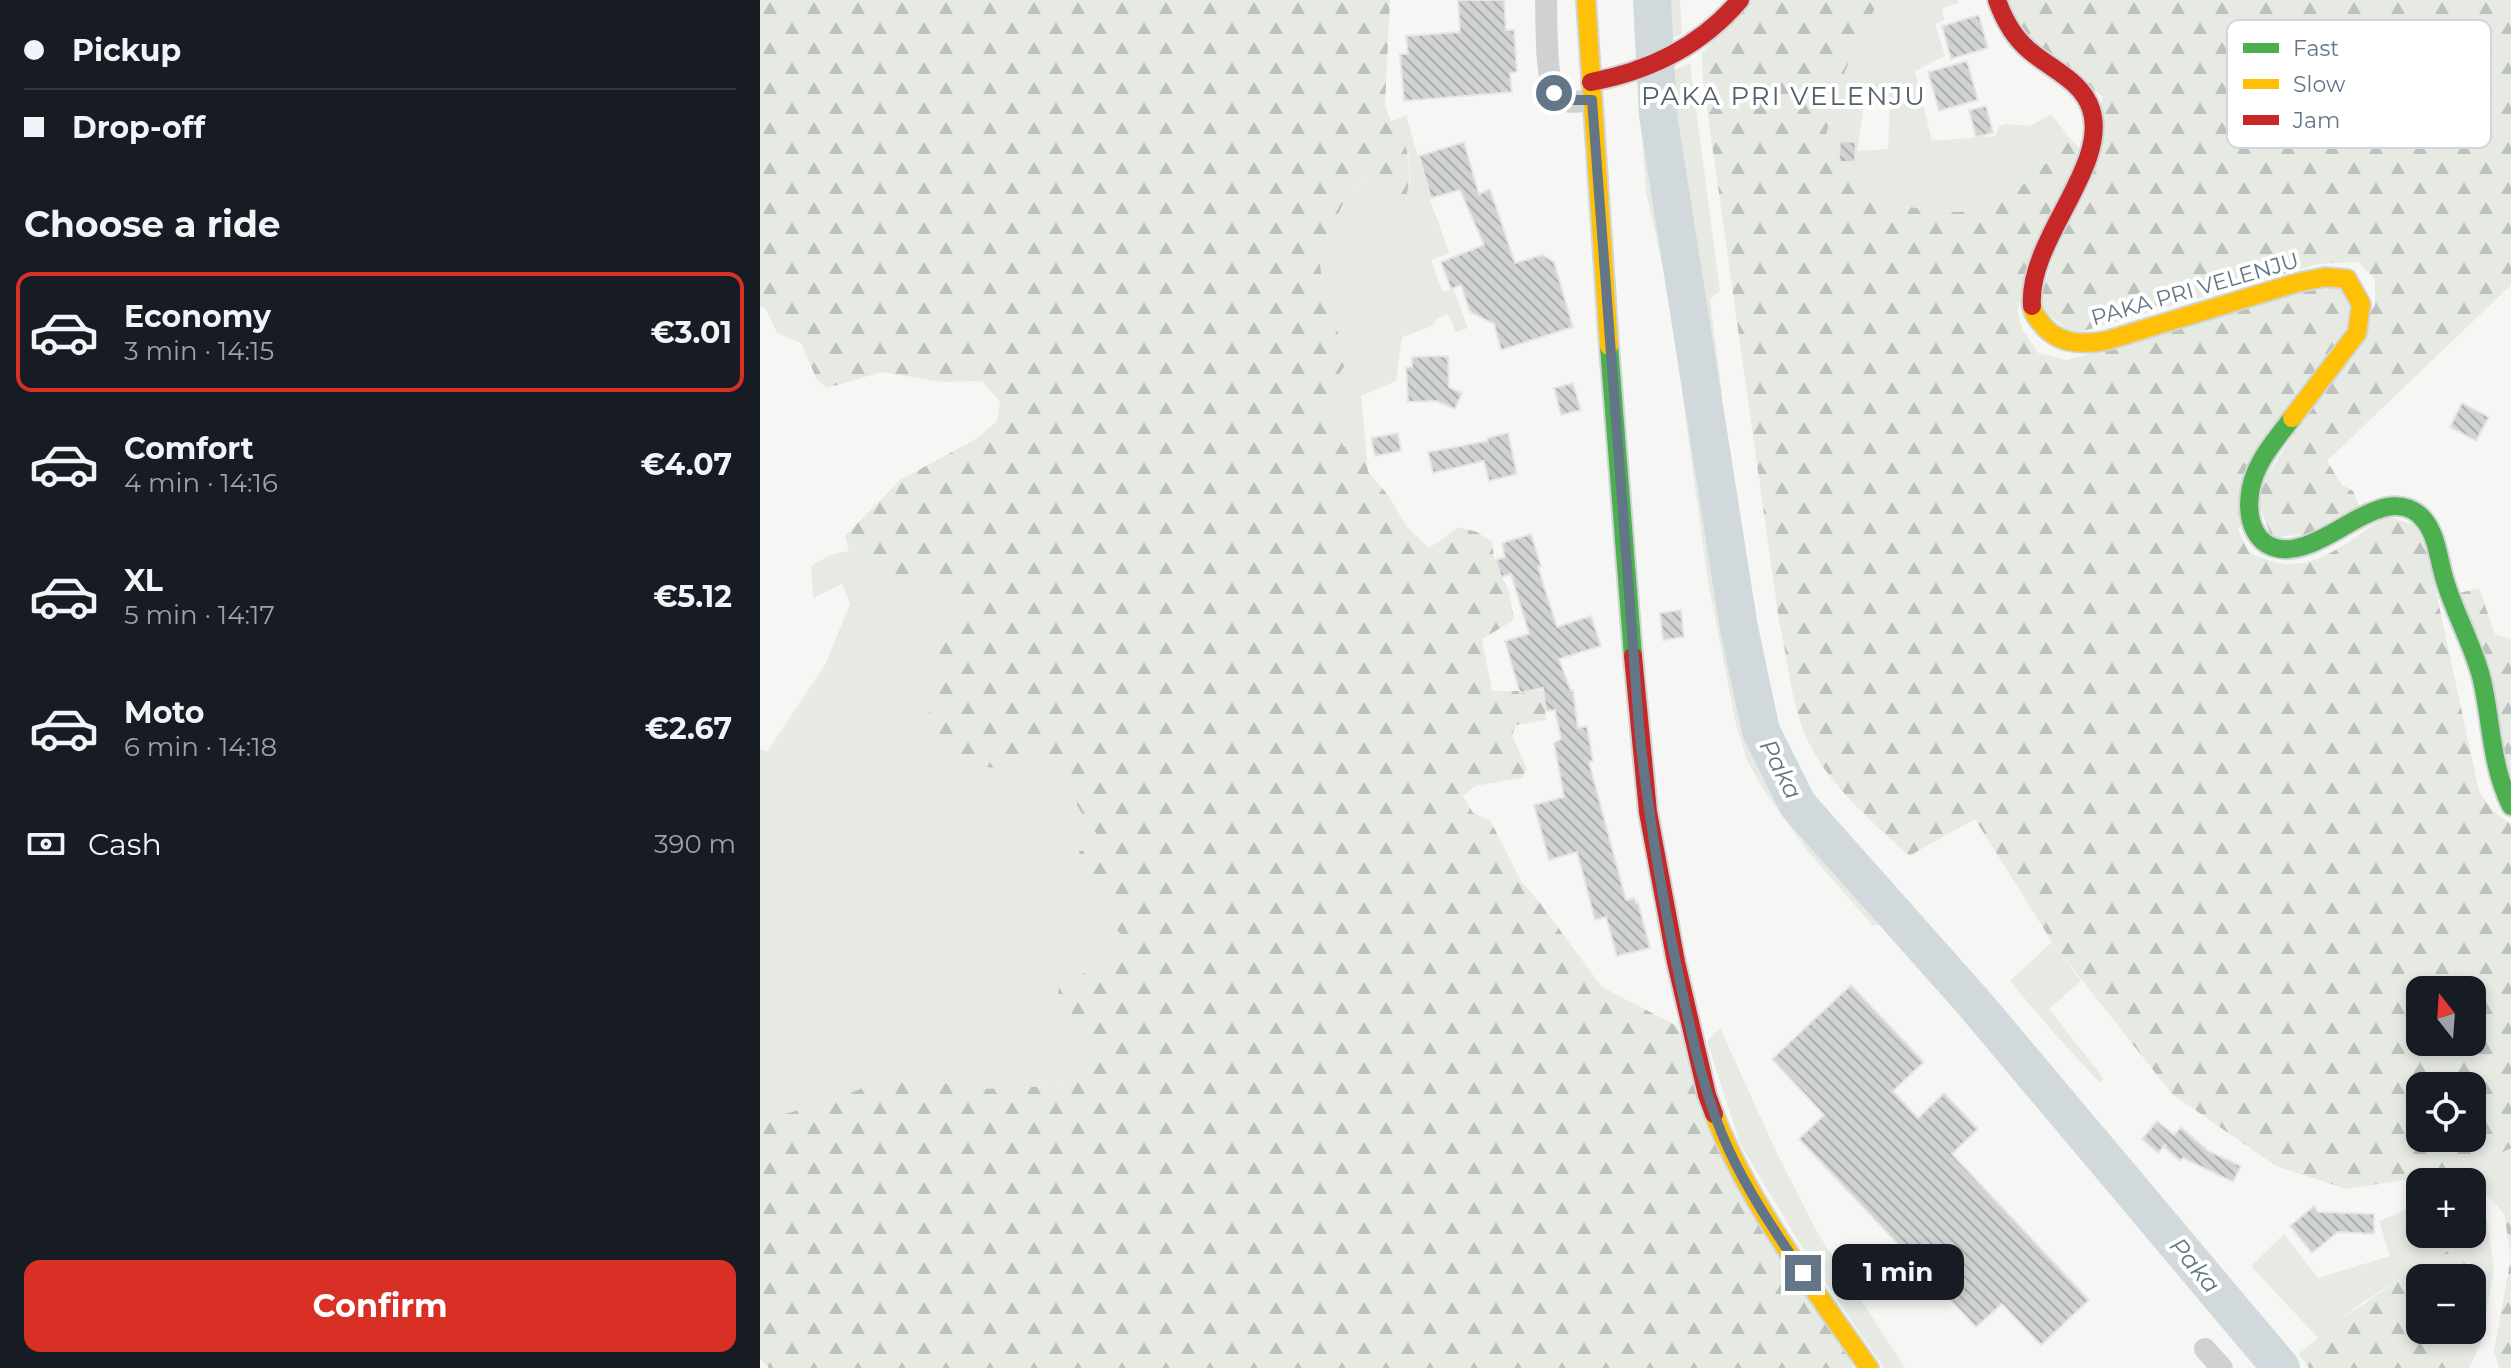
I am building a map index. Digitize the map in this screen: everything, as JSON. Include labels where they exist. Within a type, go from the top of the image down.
[{"type":"street","points":[[1546,0],[1550,80],[1554,93],[1562,100],[1591,91],[1688,48],[1715,28],[1740,0]]},
{"type":"street","points":[[1586,0],[1639,727],[1650,826],[1676,962],[1707,1095],[1728,1149],[1771,1225],[1869,1368]]},
{"type":"street","name":"PAKA PRI VELENJU","points":[[1997,0],[2003,17],[2021,44],[2074,84],[2086,97],[2094,120],[2091,148],[2080,181],[2039,255],[2031,278],[2031,305],[2040,327],[2056,338],[2079,346],[2325,277],[2347,279],[2360,295],[2363,311],[2357,333],[2258,465],[2249,496],[2249,521],[2259,540],[2275,551],[2294,550],[2369,513],[2394,506],[2410,509],[2423,517],[2480,676],[2501,789],[2511,806]]},
{"type":"street","points":[[2205,1349],[2222,1368]]},
{"type":"green space","points":[[760,0],[1390,0],[1385,105],[1391,121],[1398,119],[1409,169],[1408,189],[1405,199],[1398,199],[1393,190],[1372,176],[1351,187],[1318,256],[1327,301],[1348,362],[1332,393],[1333,413],[1344,447],[1365,437],[1368,472],[1388,495],[1407,527],[1429,548],[1459,527],[1477,532],[1492,542],[1494,558],[1509,592],[1514,620],[1482,639],[1492,691],[1543,691],[1546,720],[1516,725],[1512,735],[1527,769],[1522,778],[1475,786],[1463,796],[1473,813],[1490,820],[1521,881],[1602,987],[1677,1026],[1854,1368],[769,1368],[760,1359],[760,1113],[782,1115],[896,1075],[981,1089],[1056,1086],[1094,1064],[1097,1040],[1058,1000],[1059,983],[1121,958],[1125,939],[1110,922],[1101,902],[1105,893],[1086,875],[1081,864],[1079,851],[1091,850],[1104,841],[1092,829],[1045,755],[1040,760],[997,768],[974,766],[929,724],[930,689],[942,630],[956,611],[950,586],[930,578],[913,583],[871,567],[849,551],[845,536],[900,480],[976,439],[997,421],[1000,402],[982,381],[941,382],[882,372],[827,388],[817,380],[801,343],[777,333],[766,309],[760,307]]},
{"type":"green space","points":[[1664,0],[1680,0],[1682,34],[1664,42]]},
{"type":"green space","points":[[1748,0],[1879,0],[1845,71],[1824,141],[1858,185],[1887,201],[1928,210],[1950,212],[1988,208],[2019,188],[2071,140],[2081,149],[2017,311],[2023,330],[2038,353],[2067,360],[2331,284],[2359,304],[2238,530],[2249,553],[2275,562],[2294,564],[2309,562],[2336,550],[2386,516],[2422,527],[2479,791],[2493,811],[2511,824],[2511,1148],[2472,1168],[2406,1168],[2406,1180],[2346,1189],[2276,1166],[2172,1094],[2052,942],[1975,819],[1909,856],[1853,803],[1828,774],[1802,727],[1779,621],[1703,80],[1702,53]]},
{"type":"green space","points":[[1879,0],[1958,0],[1958,3],[1942,8],[1944,20],[1935,24],[1945,56],[1915,71],[1932,141],[1995,136],[1999,126],[2030,126],[2051,114],[2071,140],[2010,195],[1987,208],[1949,212],[1887,201],[1858,185],[1824,141],[1845,71]],"holes":[[[1865,99],[1890,103],[1888,149],[1857,151]]]},
{"type":"green space","points":[[2007,0],[2511,0],[2511,285],[2327,461],[2342,485],[2353,491],[2360,507],[2323,532],[2272,538],[2255,495],[2375,305],[2375,279],[2358,262],[2318,264],[2073,334],[2038,306],[2103,97],[2031,42]]},
{"type":"green space","points":[[1690,63],[1720,291],[1710,299],[1722,394],[1711,405],[1665,74]]},
{"type":"green space","points":[[1649,79],[1716,553],[1748,723],[1780,790],[1885,923],[1873,926],[1806,849],[1763,789],[1747,760],[1736,725],[1708,582],[1668,290],[1646,192],[1638,84]]},
{"type":"green space","points":[[1406,115],[1449,253],[1431,260],[1442,291],[1454,290],[1468,328],[1456,332],[1448,314],[1438,318],[1432,326],[1402,337],[1396,381],[1361,396],[1365,437],[1344,447],[1333,413],[1332,393],[1348,362],[1327,301],[1318,256],[1350,188],[1372,176],[1393,190],[1410,185],[1409,158],[1398,119]]},
{"type":"green space","points":[[849,551],[871,567],[913,582],[930,578],[950,586],[956,611],[942,630],[930,689],[929,724],[974,766],[1045,755],[1092,829],[1104,841],[1091,850],[1105,893],[1101,902],[1110,922],[1125,939],[1121,958],[1059,983],[1097,1040],[1095,1064],[1055,1086],[981,1089],[896,1075],[782,1115],[760,1113],[760,749],[767,752],[825,665],[850,604],[842,584],[813,598],[811,566],[830,555]]},
{"type":"green space","points":[[2479,588],[2495,634],[2511,639],[2511,790],[2456,594]]},
{"type":"green space","points":[[2052,942],[2081,981],[2049,1009],[2104,1079],[2100,1083],[2010,981]]},
{"type":"green space","points":[[1720,1028],[1817,1232],[1905,1368],[1884,1368],[1809,1259],[1740,1144],[1707,1041]]},
{"type":"green space","points":[[2511,1148],[2511,1209],[2504,1214],[2486,1194],[2486,1168],[2472,1168]]},
{"type":"green space","points":[[2511,1209],[2511,1257],[2504,1214]]},
{"type":"green space","points":[[2406,1210],[2406,1248],[2453,1248],[2427,1264],[2406,1264],[2406,1276],[2363,1302],[2318,1338],[2251,1266],[2284,1234],[2318,1278],[2390,1256],[2379,1221]]},
{"type":"green space","points":[[2486,1218],[2494,1268],[2486,1314],[2486,1264],[2469,1264],[2456,1248],[2486,1248]]},
{"type":"green space","points":[[2456,1248],[2469,1264],[2427,1264]]},
{"type":"green space","points":[[2511,1257],[2511,1368],[2499,1368],[2494,1351]]},
{"type":"green space","points":[[2406,1277],[2406,1344],[2447,1344],[2464,1368],[2309,1368],[2299,1354],[2374,1297]]},
{"type":"green space","points":[[2447,1344],[2481,1344],[2469,1368],[2464,1368]]},
{"type":"building","points":[[1458,0],[1504,0],[1506,30],[1514,30],[1517,72],[1510,73],[1512,92],[1404,101],[1400,54],[1408,54],[1406,36],[1460,32]]},
{"type":"building","points":[[1979,15],[1988,48],[1951,59],[1942,26]]},
{"type":"building","points":[[1967,61],[1978,100],[1939,111],[1928,72]]},
{"type":"building","points":[[1986,106],[1993,133],[1976,137],[1969,110]]},
{"type":"building","points":[[1840,141],[1856,142],[1855,162],[1839,162]]},
{"type":"building","points":[[1464,142],[1479,194],[1490,189],[1515,263],[1542,255],[1554,262],[1573,327],[1501,350],[1494,324],[1470,312],[1461,285],[1451,289],[1441,262],[1484,245],[1460,190],[1431,198],[1419,156]]},
{"type":"building","points":[[1448,356],[1449,387],[1462,393],[1455,409],[1436,401],[1408,402],[1406,367],[1412,367],[1412,357]]},
{"type":"building","points":[[1573,383],[1581,410],[1561,415],[1554,388]]},
{"type":"building","points":[[2462,403],[2489,417],[2476,441],[2450,427]]},
{"type":"building","points":[[1398,433],[1401,451],[1375,456],[1371,438]]},
{"type":"building","points":[[1508,433],[1517,474],[1489,481],[1484,461],[1433,473],[1428,452],[1488,441],[1487,438]]},
{"type":"building","points":[[1531,534],[1557,627],[1591,616],[1601,646],[1559,659],[1573,690],[1578,728],[1587,726],[1593,761],[1589,762],[1626,900],[1634,898],[1638,902],[1650,948],[1617,956],[1606,917],[1595,920],[1577,852],[1549,860],[1534,805],[1564,797],[1554,743],[1561,739],[1555,710],[1546,711],[1543,688],[1520,693],[1505,641],[1529,634],[1511,574],[1501,577],[1496,560],[1505,557],[1502,543]]},
{"type":"building","points":[[1681,610],[1684,637],[1663,640],[1660,613]]},
{"type":"building","points":[[1851,985],[1924,1062],[1893,1091],[1918,1118],[1944,1093],[1978,1129],[1952,1154],[2089,1300],[2041,1345],[2002,1304],[1976,1327],[1799,1139],[1824,1115],[1772,1059]]},
{"type":"building","points":[[2157,1121],[2174,1135],[2181,1127],[2208,1151],[2241,1166],[2233,1182],[2183,1158],[2180,1161],[2164,1147],[2166,1144],[2158,1153],[2142,1139]]},
{"type":"building","points":[[2314,1206],[2318,1212],[2374,1214],[2374,1234],[2338,1232],[2312,1253],[2290,1226]]},
{"type":"waterway","name":"Paka","points":[[1652,0],[1658,115],[1739,628],[1761,731],[1798,805],[1973,1002],[2281,1368]]},
{"type":"traffic: fast","points":[[1609,346],[1633,656]]},
{"type":"traffic: fast","points":[[2292,418],[2255,474],[2249,504],[2255,531],[2262,541],[2287,549],[2315,542],[2365,515],[2387,507],[2408,508],[2421,517],[2433,535],[2446,584],[2481,676],[2499,774],[2511,806]]},
{"type":"traffic: slow","points":[[1586,0],[1609,346]]},
{"type":"traffic: slow","points":[[2032,306],[2041,323],[2054,335],[2078,343],[2096,342],[2296,283],[2325,277],[2347,279],[2361,304],[2357,333],[2292,418]]},
{"type":"traffic: slow","points":[[1714,1114],[1764,1214],[1869,1368]]},
{"type":"traffic: jam","points":[[1591,82],[1634,71],[1673,54],[1709,31],[1740,0]]},
{"type":"traffic: jam","points":[[1997,0],[2019,40],[2065,76],[2087,99],[2094,131],[2079,179],[2042,255],[2034,281],[2032,306]]},
{"type":"traffic: jam","points":[[1633,656],[1648,812],[1676,962],[1714,1114]]},
{"type":"district","name":"PAKA PRI VELENJU","points":[[1784,96]]},
{"type":"route","points":[[1554,93],[1562,100],[1572,102],[1592,100],[1639,727],[1648,812],[1676,962],[1707,1095],[1728,1149],[1771,1225],[1803,1273]]}]
